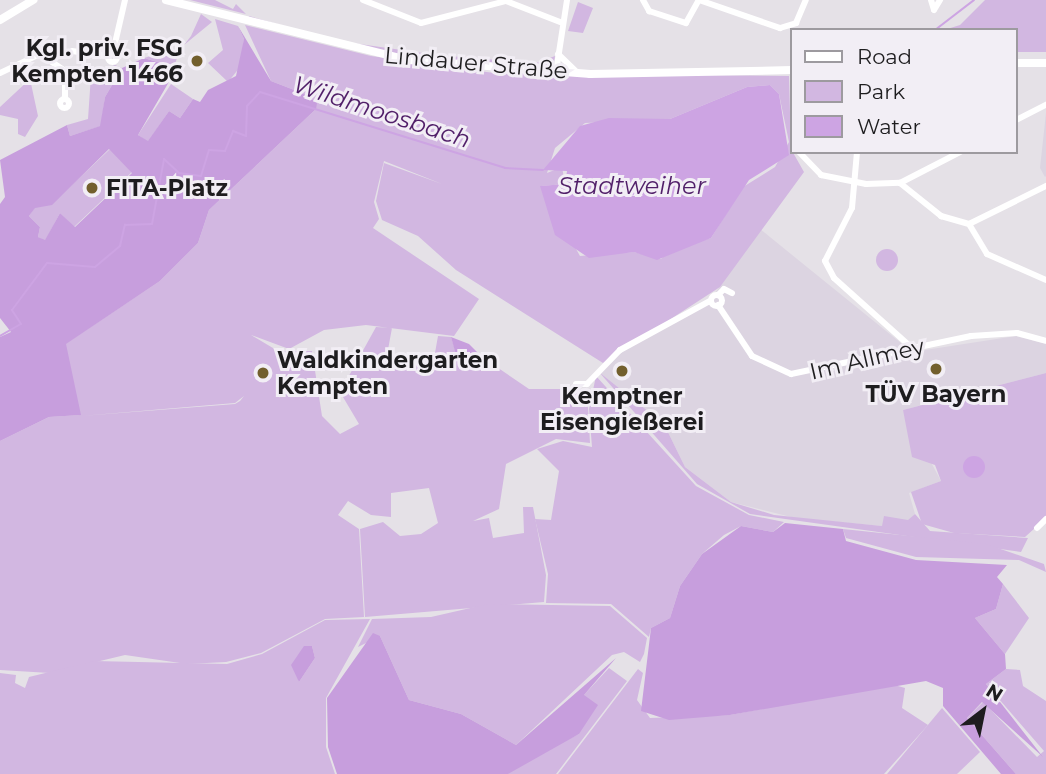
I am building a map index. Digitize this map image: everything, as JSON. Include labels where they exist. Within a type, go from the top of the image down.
[{"type":"main road","points":[[0,20],[33,0]]},
{"type":"main road","name":"Lindauer Straße","points":[[166,0],[385,56],[590,74],[790,70]]},
{"type":"main road","points":[[1018,63],[1046,63]]},
{"type":"street","points":[[72,51],[111,54],[125,0]]},
{"type":"street","points":[[363,0],[421,23],[506,1],[560,22]]},
{"type":"street","points":[[556,72],[560,22],[567,0]]},
{"type":"street","points":[[643,0],[649,11],[685,23],[699,0],[780,28],[796,23],[806,0]]},
{"type":"street","points":[[931,0],[934,10],[940,0]]},
{"type":"street","points":[[557,53],[578,73]]},
{"type":"street","points":[[0,73],[40,54],[65,71],[65,99]]},
{"type":"street","points":[[1018,119],[1046,105]]},
{"type":"street","points":[[800,154],[821,175],[855,183],[900,183],[956,154]]},
{"type":"street","points":[[857,154],[852,208],[827,253],[828,270],[913,349]]},
{"type":"street","points":[[900,183],[941,216],[969,224],[1046,186]]},
{"type":"street","points":[[969,224],[987,254],[1046,280]]},
{"type":"street","points":[[576,384],[587,384],[603,365],[710,301],[724,289],[732,293]]},
{"type":"street","points":[[710,301],[718,305],[718,295]]},
{"type":"street","name":"Im Allmey","points":[[718,305],[751,356],[790,374],[997,334],[1046,341]]},
{"type":"street","points":[[1037,528],[1046,519]]},
{"type":"shaded area","points":[[238,26],[271,81],[302,93],[317,103],[316,109],[209,210],[198,243],[160,281],[66,344],[81,415],[49,417],[0,441],[0,337],[11,332],[0,318],[0,204],[5,197],[0,160],[67,125],[70,136],[100,126],[105,97],[122,68],[144,58],[177,68],[138,135],[148,141],[169,111],[180,118],[193,99],[200,102],[208,90],[236,76],[244,39]],"holes":[[[109,149],[132,173],[75,227],[60,213],[45,240],[38,237],[40,227],[29,216],[35,208],[52,205]]]},
{"type":"shaded area","points":[[1046,113],[1046,176],[1045,177],[1040,168]]},
{"type":"shaded area","points":[[760,229],[912,352],[1016,336],[1046,344],[1046,373],[903,410],[941,481],[909,493],[915,514],[909,520],[882,526],[795,518],[731,502],[685,467],[664,424],[599,372],[621,352],[707,305]]},
{"type":"shaded area","points":[[451,337],[469,344],[482,357],[458,362]]},
{"type":"shaded area","points":[[785,523],[843,529],[846,541],[916,560],[1007,565],[997,577],[1003,584],[996,609],[975,618],[1005,654],[1006,669],[986,684],[1043,757],[982,702],[967,718],[1016,774],[1001,774],[943,706],[943,688],[926,681],[730,715],[669,720],[641,711],[651,628],[670,618],[680,586],[702,554],[741,526],[773,532]]},
{"type":"shaded area","points":[[373,633],[380,636],[409,700],[461,714],[516,745],[616,658],[584,695],[598,705],[579,734],[508,774],[337,774],[328,747],[327,698]]},
{"type":"shaded area","points":[[304,646],[312,646],[315,658],[299,682],[291,665]]},
{"type":"green space","points":[[190,0],[215,0],[233,9],[236,4],[246,14]]},
{"type":"green space","points":[[985,0],[1046,0],[1046,52],[1018,52],[1018,28],[950,28],[960,25]]},
{"type":"green space","points":[[578,2],[593,8],[583,33],[568,31]]},
{"type":"green space","points":[[201,14],[212,22],[184,45],[191,36]]},
{"type":"green space","points":[[249,16],[338,41],[248,21]]},
{"type":"green space","points":[[215,19],[238,26],[244,39],[241,66],[228,82],[208,63],[223,50]]},
{"type":"green space","points":[[245,25],[371,56],[494,73],[789,76],[790,154],[794,154],[804,172],[720,287],[603,363],[456,270],[418,236],[382,220],[376,201],[384,163],[442,184],[384,161],[374,202],[379,219],[373,228],[479,299],[454,336],[392,328],[387,355],[433,364],[438,336],[451,337],[459,362],[482,357],[529,389],[587,389],[590,443],[556,439],[506,464],[499,509],[473,521],[489,518],[493,538],[524,533],[523,507],[533,507],[546,575],[544,602],[365,617],[360,529],[383,522],[400,536],[421,534],[438,523],[429,488],[391,493],[391,517],[371,515],[348,501],[338,515],[359,529],[364,617],[325,619],[261,653],[226,662],[187,664],[125,655],[50,673],[0,670],[0,441],[49,417],[80,415],[65,344],[160,281],[198,243],[209,210],[316,109],[302,93],[271,81]],"holes":[[[770,85],[779,94],[789,142],[775,167],[743,187],[711,238],[669,250],[661,259],[634,252],[580,256],[541,186],[565,184],[562,167],[547,173],[555,148],[585,123],[670,119],[747,87]],[[366,325],[388,328],[376,327],[340,392],[359,424],[340,434],[322,416],[312,351],[278,351],[251,335],[289,349],[324,330]],[[244,396],[235,404],[81,416],[235,403]]]},
{"type":"green space","points":[[338,41],[437,55],[536,63],[555,56],[553,69],[410,57]]},
{"type":"green space","points":[[157,54],[177,58],[174,67],[144,58]]},
{"type":"green space","points":[[115,65],[122,68],[105,97],[101,126],[70,136],[67,125],[88,119],[91,75]]},
{"type":"green space","points":[[30,79],[38,116],[25,137],[18,134],[18,119],[0,115],[0,107]]},
{"type":"green space","points":[[171,84],[193,99],[180,118],[169,111],[148,142],[138,135]]},
{"type":"green space","name":"FITA-Platz","points":[[110,149],[132,172],[74,227],[60,213],[45,241],[38,237],[40,227],[29,216],[35,207],[52,204]]},
{"type":"green space","points":[[887,249],[895,252],[898,260],[895,268],[887,271],[879,268],[876,260],[879,252]]},
{"type":"green space","points":[[599,372],[664,424],[685,467],[731,502],[774,515],[882,526],[884,516],[908,520],[915,514],[930,531],[1028,538],[1021,552],[750,514],[697,484]]},
{"type":"green space","points":[[1046,373],[1046,518],[1025,537],[954,533],[922,524],[911,492],[941,481],[935,465],[912,457],[903,410]]},
{"type":"green space","points":[[596,376],[696,486],[749,515],[784,522],[773,532],[741,526],[724,535],[702,554],[680,586],[670,618],[651,628],[649,637],[611,604],[546,603],[548,574],[535,519],[551,520],[559,471],[537,449],[563,441],[592,447],[589,409]]},
{"type":"green space","points":[[843,529],[986,544],[1044,564],[1046,572],[1019,560],[916,557],[846,538]]},
{"type":"green space","points":[[1003,584],[1029,618],[1005,654],[975,618],[996,609]]},
{"type":"green space","points":[[488,604],[610,606],[647,638],[644,654],[640,662],[624,652],[612,655],[516,745],[461,714],[409,700],[380,636],[358,647],[372,619],[431,617]]},
{"type":"green space","points":[[370,619],[326,698],[326,747],[335,774],[0,774],[0,673],[16,675],[15,683],[25,688],[29,677],[94,661],[227,664],[262,654],[325,620]],"holes":[[[312,646],[315,658],[299,682],[296,671]]]},
{"type":"green space","points":[[609,668],[627,681],[556,774],[508,774],[510,767],[579,734],[583,696]]},
{"type":"green space","points":[[638,669],[643,673],[637,700],[650,718],[730,715],[891,684],[905,688],[902,708],[928,725],[884,774],[558,774]]},
{"type":"green space","points":[[1006,669],[1020,670],[1023,686],[1046,701],[1046,774],[1016,774],[967,718],[983,702],[1037,757],[1044,751],[986,684]]},
{"type":"green space","points":[[942,708],[980,752],[957,774],[887,774]]},
{"type":"water","name":"Stadtweiher","points":[[770,85],[779,94],[789,155],[749,180],[711,238],[657,260],[634,252],[589,258],[555,235],[540,186],[565,184],[567,171],[543,170],[580,126],[609,118],[670,119],[747,87]]},
{"type":"water","points":[[974,456],[982,459],[985,467],[982,475],[974,478],[966,475],[963,467],[966,459]]},
{"type":"waterway","points":[[938,28],[974,0]]},
{"type":"waterway","name":"Wildmoosbach","points":[[0,336],[21,324],[12,310],[47,263],[95,267],[120,246],[125,225],[152,224],[164,159],[179,173],[201,176],[209,150],[225,151],[233,131],[246,136],[247,106],[260,92],[505,168],[543,170]]},
{"type":"place","name":"Kgl. priv. FSG Kempten 1466","points":[[197,61]]},
{"type":"place","name":"FITA-Platz","points":[[92,188]]},
{"type":"place","name":"TÜV Bayern","points":[[936,369]]},
{"type":"place","name":"Kemptner Eisengießerei","points":[[622,371]]},
{"type":"place","name":"Waldkindergarten Kempten","points":[[263,373]]}]
